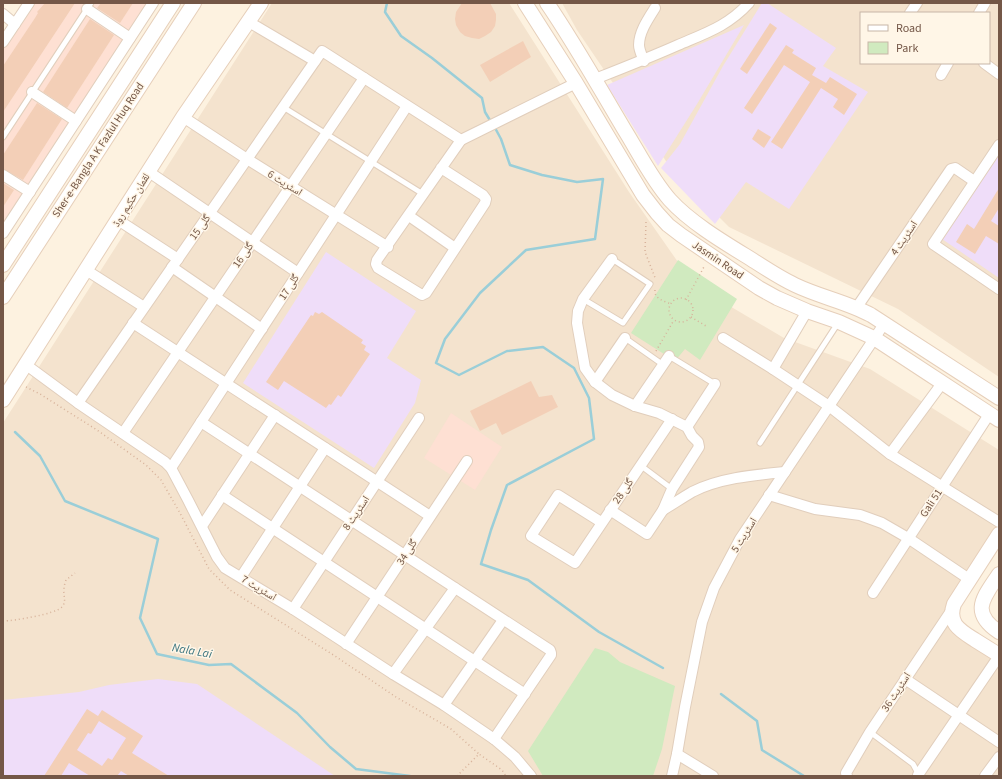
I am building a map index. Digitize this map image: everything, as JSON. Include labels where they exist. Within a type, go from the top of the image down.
[{"type":"street","points":[[3,42],[28,3]]},
{"type":"street","points":[[3,233],[153,3]]},
{"type":"street","name":"Sher-e-Bangla A K Fazlul Huq Road","points":[[3,265],[173,3]]},
{"type":"street","name":"Sher-e-Bangla A K Fazlul Huq Road","points":[[3,297],[194,3]]},
{"type":"street","name":"لقمان حکیم روڈ","points":[[3,400],[183,117],[261,3]]},
{"type":"street","name":"Jasmin Road","points":[[525,3],[576,83],[643,195],[668,225],[759,288],[777,298],[807,311],[839,322],[874,338],[994,417]]},
{"type":"street","name":"Jasmin Road","points":[[547,3],[595,79],[645,164],[671,201],[695,222],[723,242],[794,284],[815,294],[857,307],[999,398]]},
{"type":"street","points":[[595,79],[721,27],[738,15],[749,3]]},
{"type":"street","points":[[911,12],[917,3]]},
{"type":"street","points":[[980,12],[985,3]]},
{"type":"street","points":[[89,6],[130,38]]},
{"type":"street","points":[[644,60],[639,46],[641,33],[655,8]]},
{"type":"street","points":[[3,14],[15,24]]},
{"type":"street","points":[[249,22],[315,62]]},
{"type":"street","name":"گلی 15","points":[[78,403],[322,51],[364,78]]},
{"type":"street","points":[[941,75],[947,64]]},
{"type":"street","points":[[986,64],[998,70]]},
{"type":"street","points":[[364,78],[461,140]]},
{"type":"street","name":"گلی 16","points":[[123,433],[364,78]]},
{"type":"street","points":[[442,168],[483,195],[486,199],[456,248],[426,293],[422,296],[378,268],[376,264],[377,260],[388,247],[461,140],[576,83]]},
{"type":"street","points":[[32,92],[76,121]]},
{"type":"street","points":[[94,94],[121,115]]},
{"type":"street","name":"گلی 17","points":[[170,468],[408,106]]},
{"type":"street","name":"اسٹریٹ 6","points":[[183,117],[388,247]]},
{"type":"street","points":[[999,145],[933,244],[999,289]]},
{"type":"street","name":"اسٹریٹ 4","points":[[857,307],[950,169],[955,168],[974,181]]},
{"type":"street","points":[[148,172],[298,273]]},
{"type":"street","points":[[3,175],[30,192]]},
{"type":"street","points":[[409,216],[456,248]]},
{"type":"street","points":[[118,220],[178,258]]},
{"type":"street","points":[[610,510],[647,534],[663,510],[672,489],[699,447],[698,442],[689,431],[672,419],[635,406],[612,395],[595,382],[585,368],[577,323],[578,311],[583,299],[612,259]]},
{"type":"street","points":[[172,267],[262,329]]},
{"type":"street","points":[[86,270],[144,307]]},
{"type":"street","points":[[773,369],[807,311]]},
{"type":"street","points":[[133,323],[430,516]]},
{"type":"street","name":"اسٹریٹ 5","points":[[672,776],[702,622],[722,571],[740,539],[884,324]]},
{"type":"street","points":[[595,382],[625,338]]},
{"type":"street","points":[[723,338],[829,406],[890,454],[999,522]]},
{"type":"street","points":[[635,406],[662,364],[669,356]]},
{"type":"street","name":"اسٹریٹ 7","points":[[25,364],[78,403],[165,462],[170,468],[221,562],[232,573],[241,577],[444,705],[494,739],[515,757],[531,776]]},
{"type":"street","points":[[890,454],[942,382]]},
{"type":"street","points":[[689,431],[715,384]]},
{"type":"street","points":[[202,526],[275,415]]},
{"type":"street","name":"Gali 51","points":[[873,593],[942,486],[994,417]]},
{"type":"street","name":"اسٹریٹ 8","points":[[292,609],[419,418]]},
{"type":"street","name":"گلی 28","points":[[601,522],[558,495],[531,536],[575,563],[601,522],[672,419]]},
{"type":"street","points":[[201,422],[552,653],[494,739]]},
{"type":"street","points":[[241,577],[325,448]]},
{"type":"street","name":"گلی 34","points":[[346,644],[467,461]]},
{"type":"street","points":[[663,510],[693,492],[710,485],[729,480],[785,472]]},
{"type":"street","points":[[222,495],[525,694]]},
{"type":"street","points":[[769,495],[815,509],[860,515],[882,523],[908,538],[969,579]]},
{"type":"street","points":[[918,776],[999,655],[958,629],[952,613],[954,604],[999,534]]},
{"type":"street","points":[[995,629],[986,621],[981,609],[983,599],[999,574]]},
{"type":"street","points":[[393,674],[455,588]]},
{"type":"street","name":"اسٹریٹ 36","points":[[847,776],[846,773],[870,732],[905,679],[952,613]]},
{"type":"street","points":[[444,705],[503,620]]},
{"type":"street","points":[[905,679],[999,742]]},
{"type":"street","points":[[677,754],[713,776]]},
{"type":"street","points":[[985,776],[999,758]]},
{"type":"lane","points":[[3,137],[89,6]]},
{"type":"lane","points":[[283,107],[424,194]]},
{"type":"lane","points":[[583,299],[623,323],[650,284],[612,259]]},
{"type":"lane","points":[[760,444],[839,322]]},
{"type":"lane","points":[[625,338],[662,364]]},
{"type":"lane","points":[[669,356],[715,384]]},
{"type":"lane","points":[[640,465],[672,489]]},
{"type":"lane","points":[[870,732],[913,764],[918,776]]},
{"type":"path","points":[[646,222],[645,252],[655,278],[655,294],[656,297],[671,304]]},
{"type":"path","points":[[686,300],[705,266]]},
{"type":"path","points":[[680,298],[686,300],[691,303],[693,311],[691,316],[686,321],[682,322],[674,320],[669,313],[671,304],[680,298]]},
{"type":"path","points":[[691,316],[706,326]]},
{"type":"path","points":[[653,358],[674,320]]},
{"type":"path","points":[[3,621],[11,621],[54,612],[62,607],[66,599],[64,590],[66,580],[75,573]]},
{"type":"path","points":[[457,776],[479,754],[502,770],[506,776]]},
{"type":"shaded area","points":[[29,3],[153,3],[3,233],[3,42]]},
{"type":"shaded area","points":[[272,3],[509,3],[629,192],[694,285],[784,338],[870,369],[999,450],[999,526],[941,620],[999,660],[999,776],[3,776],[3,423]]},
{"type":"shaded area","points":[[562,3],[999,3],[999,377],[898,309],[729,227],[672,170],[577,30]]},
{"type":"shaded area","points":[[762,3],[767,3],[836,48],[823,66],[868,92],[789,209],[746,182],[715,224],[661,168],[680,144],[723,66]]},
{"type":"shaded area","points":[[744,25],[697,104],[658,166],[607,85]]},
{"type":"shaded area","points":[[999,153],[999,278],[942,239]]},
{"type":"shaded area","points":[[326,252],[416,311],[387,358],[421,380],[415,403],[374,468],[243,383]]},
{"type":"shaded area","points":[[451,413],[502,447],[475,490],[424,458]]},
{"type":"shaded area","points":[[158,679],[197,684],[335,776],[3,776],[3,700],[79,692],[109,685]]},
{"type":"green space","points":[[678,260],[737,299],[700,360],[685,349],[675,361],[631,333]]},
{"type":"green space","points":[[595,648],[608,652],[620,662],[675,686],[662,749],[653,776],[543,776],[528,751]]},
{"type":"building","points":[[45,3],[75,3],[3,112],[3,66],[35,18],[38,13],[37,12]]},
{"type":"building","points":[[101,3],[133,3],[120,23],[97,8]]},
{"type":"building","points":[[462,3],[490,3],[496,14],[495,26],[491,32],[479,39],[465,36],[460,32],[456,25],[455,19],[456,12]]},
{"type":"building","points":[[90,19],[114,35],[67,108],[43,92]]},
{"type":"building","points":[[770,23],[777,28],[747,74],[740,69]]},
{"type":"building","points":[[523,41],[531,57],[490,82],[480,65]]},
{"type":"building","points":[[786,45],[794,50],[792,53],[816,68],[812,75],[826,83],[830,77],[857,94],[844,115],[833,107],[838,99],[821,88],[782,149],[771,142],[810,82],[784,65],[752,114],[744,108]]},
{"type":"building","points":[[37,103],[62,119],[23,180],[3,169],[3,155]]},
{"type":"building","points":[[758,129],[771,137],[764,148],[752,139]]},
{"type":"building","points":[[3,183],[14,190],[3,207]]},
{"type":"building","points":[[999,188],[999,208],[991,221],[999,226],[999,244],[986,236],[975,254],[956,242],[967,224],[974,229]]},
{"type":"building","points":[[315,312],[319,314],[322,312],[363,340],[361,343],[366,346],[364,350],[370,354],[341,397],[338,395],[331,405],[329,404],[326,408],[284,381],[278,390],[266,382],[311,315],[313,316]]},
{"type":"building","points":[[531,381],[539,397],[552,395],[558,407],[502,435],[496,423],[480,431],[470,411]]},
{"type":"building","points":[[87,709],[98,716],[102,710],[143,736],[132,753],[169,776],[129,776],[121,771],[117,776],[90,776],[69,763],[61,776],[44,776]],"holes":[[[99,721],[126,738],[112,760],[108,758],[102,766],[77,750],[88,733],[91,734]]]},
{"type":"waterway","points":[[387,3],[385,12],[401,36],[432,58],[482,98],[485,112],[491,122]]},
{"type":"waterway","points":[[494,126],[501,139],[510,165],[542,175],[577,182],[603,179],[595,239],[526,250],[480,293],[445,339],[436,363],[459,375],[507,351],[543,347],[574,368],[589,398],[594,439],[507,485],[481,564],[528,580],[599,632],[663,668]]},
{"type":"waterway","name":"Nala Lai","points":[[15,432],[40,456],[65,501],[158,539],[140,618],[157,654],[209,665],[231,664],[297,713],[330,747],[356,769],[410,776]]},
{"type":"waterway","points":[[721,694],[757,721],[762,750],[804,776]]}]
